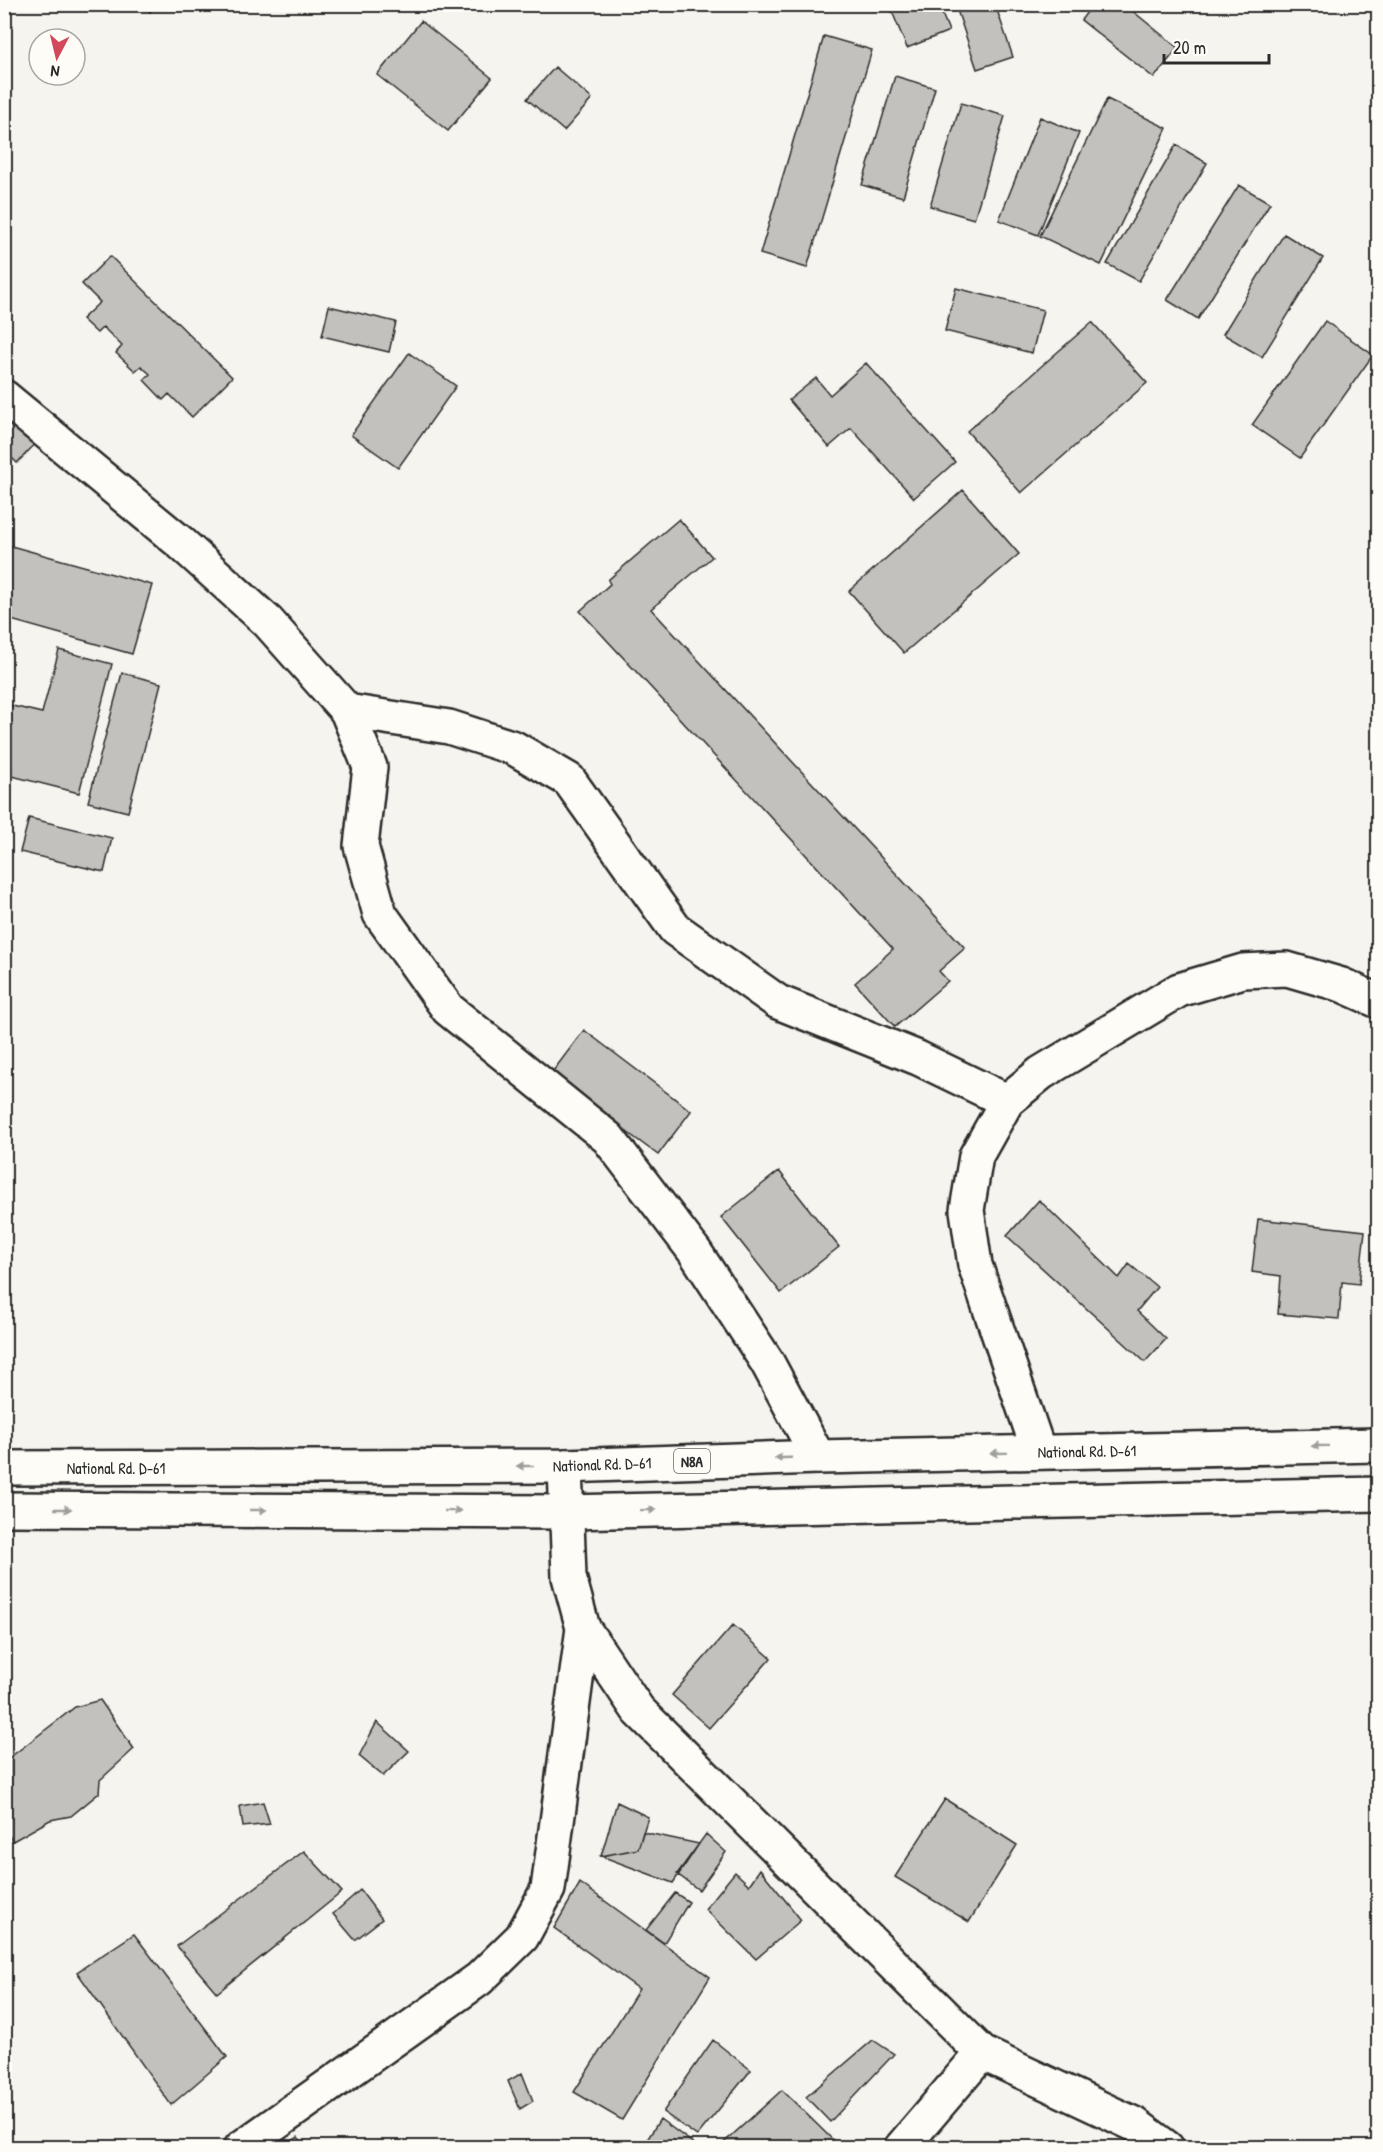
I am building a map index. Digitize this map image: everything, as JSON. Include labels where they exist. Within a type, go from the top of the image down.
[{"type":"main road","points":[[4,397],[198,558],[268,622],[347,711],[370,767],[361,846],[380,914],[448,1009],[608,1138],[702,1262],[767,1362],[818,1456]]},
{"type":"main road","points":[[347,711],[449,727],[514,748],[569,780],[675,929],[778,1002],[918,1058],[1007,1101]]},
{"type":"main road","points":[[1039,1452],[975,1265],[967,1210],[976,1156],[1007,1101],[1041,1073],[1179,990],[1243,971],[1287,969],[1342,985],[1378,1000]]},
{"type":"main road","name":"National Rd. D-61","points":[[4,1468],[565,1466],[818,1456],[1378,1445]]},
{"type":"main road","points":[[565,1466],[569,1577],[583,1628],[638,1710],[982,2053],[1136,2126],[1167,2148]]},
{"type":"main road","points":[[4,1509],[566,1512],[1378,1494]]},
{"type":"main road","points":[[241,2148],[479,1978],[522,1937],[548,1889],[583,1628]]},
{"type":"main road","points":[[901,2148],[982,2053]]},
{"type":"building","points":[[142,4],[157,4],[150,12]]},
{"type":"building","points":[[889,4],[938,4],[949,31],[907,48]]},
{"type":"building","points":[[955,4],[995,4],[1013,57],[977,69]]},
{"type":"building","points":[[1093,4],[1124,4],[1178,48],[1154,78],[1081,20]]},
{"type":"building","points":[[421,21],[492,78],[448,131],[377,75]]},
{"type":"building","points":[[824,36],[872,50],[807,268],[760,254]]},
{"type":"building","points":[[555,67],[592,99],[564,131],[527,99]]},
{"type":"building","points":[[895,76],[935,88],[903,197],[862,185]]},
{"type":"building","points":[[1107,99],[1167,128],[1101,265],[1040,236]]},
{"type":"building","points":[[961,103],[1005,116],[974,219],[930,206]]},
{"type":"building","points":[[1040,117],[1079,133],[1038,235],[999,220]]},
{"type":"building","points":[[1176,145],[1207,163],[1139,281],[1107,264]]},
{"type":"building","points":[[1239,185],[1270,203],[1198,319],[1167,300]]},
{"type":"building","points":[[1284,234],[1323,258],[1262,357],[1223,334]]},
{"type":"building","points":[[110,256],[232,377],[192,417],[169,394],[163,400],[144,380],[150,374],[141,366],[135,371],[116,353],[122,346],[103,327],[97,333],[82,319],[100,302],[82,284]]},
{"type":"building","points":[[956,288],[1043,310],[1032,353],[945,331]]},
{"type":"building","points":[[329,306],[396,322],[389,352],[322,336]]},
{"type":"building","points":[[1325,321],[1373,355],[1300,458],[1252,425]]},
{"type":"building","points":[[1092,322],[1147,383],[1021,493],[967,431]]},
{"type":"building","points":[[409,353],[456,386],[398,468],[351,435]]},
{"type":"building","points":[[866,363],[955,462],[914,498],[851,428],[829,447],[789,400],[816,378],[830,395]]},
{"type":"building","points":[[4,412],[37,442],[17,463],[4,450]]},
{"type":"building","points":[[963,490],[1019,554],[904,653],[849,591]]},
{"type":"building","points":[[679,519],[712,557],[651,609],[965,948],[939,971],[948,981],[895,1027],[855,983],[893,949],[580,611],[610,584],[608,580]]},
{"type":"building","points":[[4,544],[152,585],[132,654],[4,618]]},
{"type":"building","points":[[59,650],[112,664],[79,793],[4,774],[4,704],[42,713]]},
{"type":"building","points":[[122,673],[161,683],[128,812],[88,802]]},
{"type":"building","points":[[29,818],[112,838],[104,872],[20,852]]},
{"type":"building","points":[[584,1030],[691,1111],[658,1155],[550,1075]]},
{"type":"building","points":[[779,1171],[839,1247],[781,1293],[721,1217]]},
{"type":"building","points":[[1039,1200],[1119,1278],[1129,1264],[1157,1287],[1137,1311],[1166,1339],[1145,1362],[1007,1236]]},
{"type":"building","points":[[1258,1219],[1365,1231],[1359,1284],[1342,1282],[1339,1319],[1278,1314],[1281,1276],[1252,1272]]},
{"type":"building","points":[[733,1625],[771,1658],[709,1728],[672,1695]]},
{"type":"building","points":[[100,1700],[134,1749],[100,1780],[99,1793],[71,1816],[50,1820],[13,1841],[4,1830],[4,1762],[75,1707]]},
{"type":"building","points":[[377,1722],[409,1751],[383,1776],[359,1756]]},
{"type":"building","points":[[945,1799],[1017,1845],[969,1922],[895,1877]]},
{"type":"building","points":[[263,1802],[270,1824],[243,1827],[240,1806]]},
{"type":"building","points":[[617,1802],[648,1817],[638,1849],[601,1856]]},
{"type":"building","points":[[643,1832],[699,1844],[673,1883],[601,1856],[638,1849]]},
{"type":"building","points":[[706,1834],[726,1852],[699,1890],[677,1874]]},
{"type":"building","points":[[304,1851],[342,1892],[217,1993],[177,1946]]},
{"type":"building","points":[[760,1869],[801,1920],[756,1959],[705,1909],[735,1872],[749,1885]]},
{"type":"building","points":[[580,1883],[710,1977],[622,2120],[574,2092],[639,1989],[554,1928]]},
{"type":"building","points":[[360,1890],[382,1919],[355,1940],[333,1914]]},
{"type":"building","points":[[675,1893],[689,1902],[664,1943],[646,1930]]},
{"type":"building","points":[[134,1934],[227,2057],[171,2105],[77,1972]]},
{"type":"building","points":[[713,2040],[751,2070],[697,2136],[663,2112]]},
{"type":"building","points":[[873,2040],[894,2054],[830,2122],[806,2097]]},
{"type":"building","points":[[522,2073],[533,2101],[520,2109],[508,2081]]},
{"type":"building","points":[[782,2090],[835,2142],[830,2148],[718,2148]]},
{"type":"building","points":[[660,2119],[694,2144],[692,2148],[642,2148]]},
{"type":"building","points":[[298,2137],[306,2148],[282,2148]]}]
